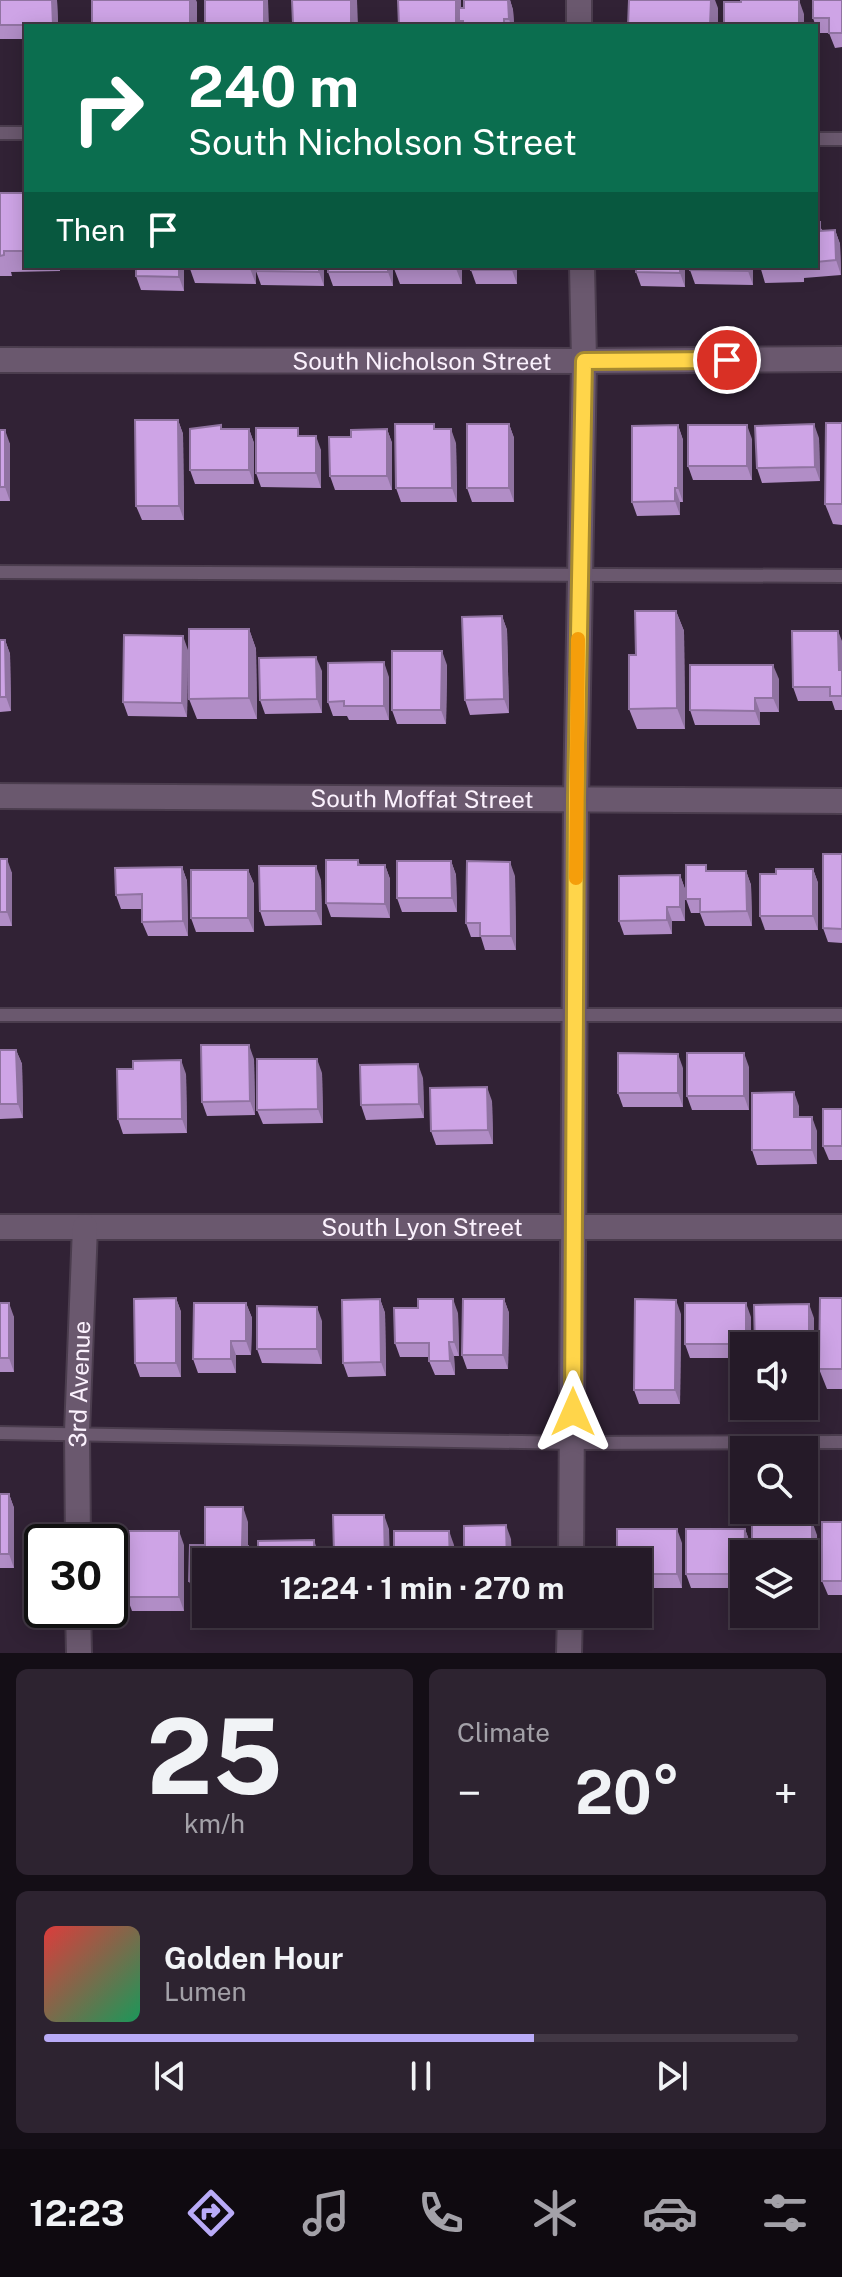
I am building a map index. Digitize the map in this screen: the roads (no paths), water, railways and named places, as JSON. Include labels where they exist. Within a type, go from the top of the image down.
[{"type":"street","points":[[579,0],[579,24]]},
{"type":"street","points":[[571,1548],[576,799],[584,361],[582,268]]},
{"type":"street","name":"South Nicholson Street","points":[[0,360],[842,359]]},
{"type":"street","name":"South Moffat Street","points":[[0,796],[842,801]]},
{"type":"street","name":"South Lyon Street","points":[[0,1227],[842,1227]]},
{"type":"street","name":"3rd Avenue","points":[[78,1524],[77,1432],[85,1227]]},
{"type":"street","points":[[78,1628],[79,1653]]},
{"type":"street","points":[[569,1653],[570,1628]]},
{"type":"lane","points":[[0,133],[24,133]]},
{"type":"lane","points":[[818,139],[842,139]]},
{"type":"lane","points":[[0,572],[842,576]]},
{"type":"lane","points":[[0,1015],[842,1015]]},
{"type":"lane","points":[[0,1433],[573,1443],[842,1442]]}]
